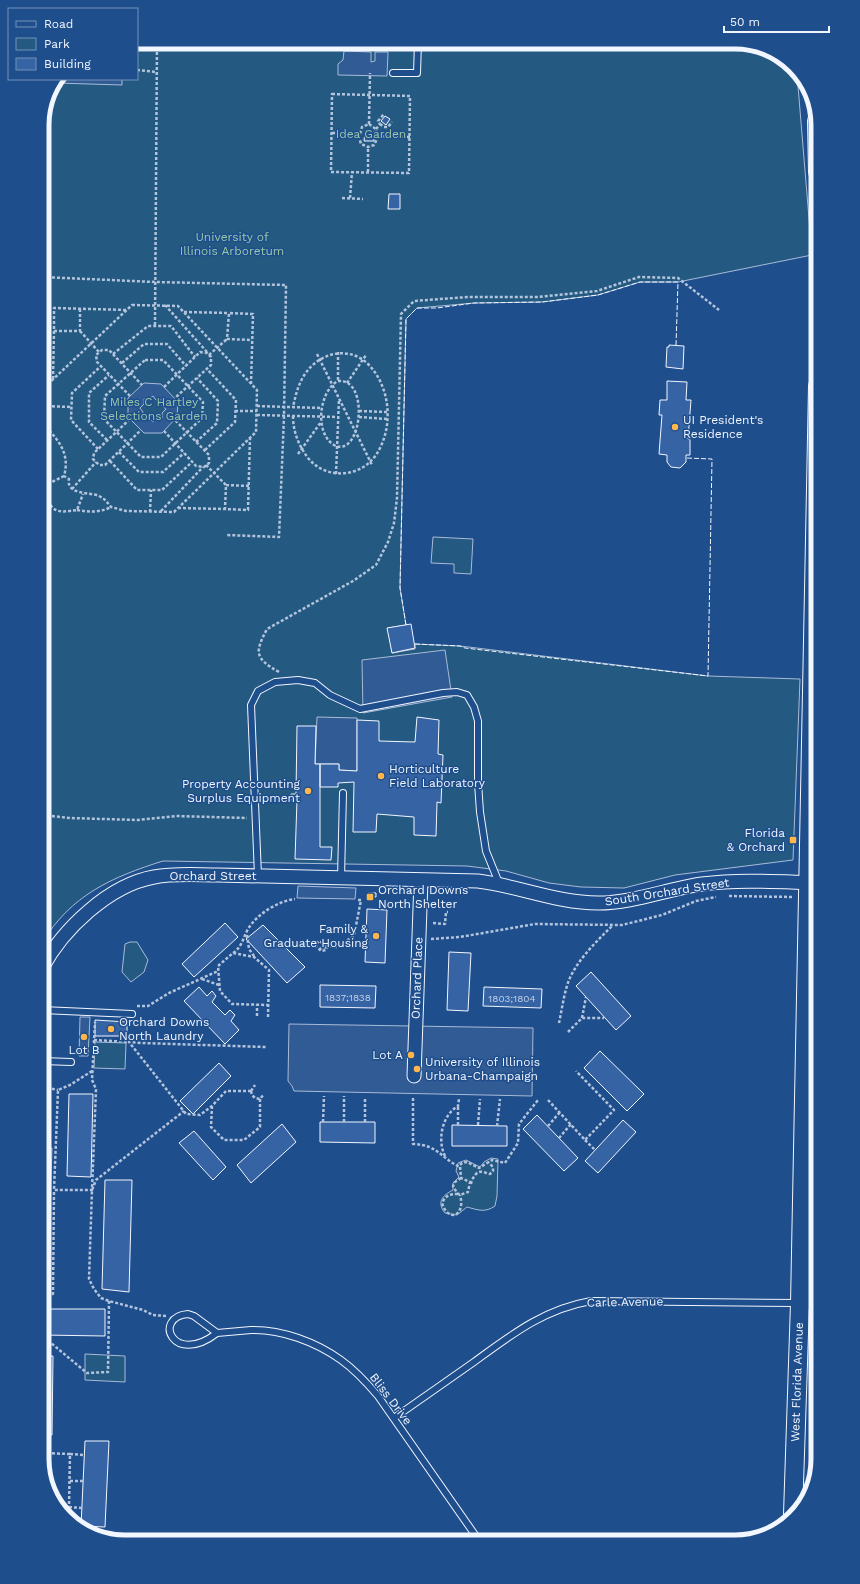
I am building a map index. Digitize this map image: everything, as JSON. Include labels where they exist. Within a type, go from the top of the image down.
[{"type":"main road","name":"West Florida Avenue","points":[[793,1507],[811,948]]},
{"type":"street","name":"Orchard Street","points":[[49,956],[76,921],[95,906],[118,891],[138,881],[153,877],[176,875],[421,880]]},
{"type":"street","name":"South Orchard Street","points":[[421,880],[478,881],[499,884],[578,902],[598,903],[624,901],[701,884],[732,881],[811,883]]},
{"type":"street","name":"Orchard Place","points":[[414,1076],[421,880]]},
{"type":"street","name":"Carle Avenue","points":[[800,1303],[811,1303]]},
{"type":"lane","points":[[393,73],[417,73],[418,49]]},
{"type":"lane","points":[[258,876],[251,705],[258,691],[275,682],[293,680],[315,683],[330,695],[360,709],[443,693],[457,692],[467,695],[474,707],[478,721],[479,805],[486,851],[499,884]]},
{"type":"lane","points":[[342,878],[343,793]]},
{"type":"lane","points":[[49,1010],[132,1014]]},
{"type":"lane","points":[[49,1061],[71,1062]]},
{"type":"lane","name":"Carle Avenue","points":[[394,1418],[512,1334],[541,1317],[575,1304],[591,1301],[800,1303]]},
{"type":"lane","points":[[188,1314],[194,1316],[217,1333],[208,1340],[193,1345],[178,1343],[172,1337],[170,1331],[171,1324],[175,1318],[188,1314]]},
{"type":"lane","name":"Bliss Drive","points":[[217,1333],[252,1330],[276,1332],[302,1340],[326,1350],[341,1360],[360,1376],[378,1396],[475,1535]]},
{"type":"path","points":[[155,325],[157,49]]},
{"type":"path","points":[[138,70],[156,72]]},
{"type":"path","points":[[369,124],[370,73]]},
{"type":"path","points":[[332,94],[370,95],[410,96],[409,173],[331,172],[332,94]]},
{"type":"path","points":[[376,129],[380,124],[378,121],[384,114]]},
{"type":"path","points":[[380,124],[384,127],[388,127],[392,122]]},
{"type":"path","points":[[369,124],[376,129],[377,136],[376,143],[368,147],[361,144],[359,134],[362,127],[369,124]]},
{"type":"path","points":[[332,133],[359,134]]},
{"type":"path","points":[[377,136],[410,137]]},
{"type":"path","points":[[368,147],[368,172]]},
{"type":"path","points":[[350,198],[352,172]]},
{"type":"path","points":[[342,198],[363,199]]},
{"type":"path","points":[[49,277],[155,282],[286,285],[280,537],[227,535]]},
{"type":"path","points":[[293,680],[265,665],[261,659],[258,651],[267,629],[352,582],[376,565],[388,542],[394,523],[397,498],[402,314],[414,301],[468,297],[538,297],[597,291],[639,277],[678,278],[719,310]]},
{"type":"path","points":[[49,383],[132,305],[165,305],[178,306],[257,390],[256,432],[174,512],[126,511],[110,508],[92,512],[77,510],[58,511],[50,506],[49,503]]},
{"type":"path","points":[[165,305],[211,357],[211,365],[175,398]]},
{"type":"path","points":[[53,379],[54,308],[127,310]]},
{"type":"path","points":[[80,308],[80,332],[99,352]]},
{"type":"path","points":[[184,312],[253,314],[251,384]]},
{"type":"path","points":[[164,387],[200,352],[208,354],[218,348],[227,339],[229,313]]},
{"type":"path","points":[[113,354],[148,326],[155,325],[171,326],[195,357]]},
{"type":"path","points":[[54,331],[80,332]]},
{"type":"path","points":[[227,339],[252,340]]},
{"type":"path","points":[[122,363],[144,344],[167,344],[186,366]]},
{"type":"path","points":[[130,396],[97,362],[96,355],[99,352],[102,350],[109,350],[142,385]]},
{"type":"path","points":[[292,416],[296,435],[302,449],[311,462],[325,472],[336,474],[348,473],[362,468],[370,461],[376,454],[383,440],[387,419],[387,399],[379,378],[363,359],[350,354],[338,352],[327,355],[311,366],[301,380],[293,407]]},
{"type":"path","points":[[338,352],[338,382]]},
{"type":"path","points":[[317,354],[372,465]]},
{"type":"path","points":[[347,382],[366,355]]},
{"type":"path","points":[[145,360],[163,360],[177,374],[203,402],[202,418],[161,457],[141,457],[104,419],[105,396],[145,360]]},
{"type":"path","points":[[98,449],[71,420],[71,407],[72,393],[100,366]]},
{"type":"path","points":[[205,450],[234,422],[236,400],[207,369]]},
{"type":"path","points":[[108,440],[89,422],[89,393],[109,375]]},
{"type":"path","points":[[196,442],[216,423],[218,401],[197,378]]},
{"type":"path","points":[[338,382],[347,382],[355,393],[358,402],[359,417],[356,432],[348,443],[343,446],[337,446],[332,444],[324,432],[321,408],[326,394],[333,384],[338,382]]},
{"type":"path","points":[[336,474],[339,397]]},
{"type":"path","points":[[49,406],[71,407]]},
{"type":"path","points":[[257,406],[321,408]]},
{"type":"path","points":[[235,411],[257,411]]},
{"type":"path","points":[[359,411],[387,412]]},
{"type":"path","points":[[257,415],[338,417]]},
{"type":"path","points":[[359,417],[387,419]]},
{"type":"path","points":[[130,419],[94,453],[93,459],[99,465],[105,465],[141,430]]},
{"type":"path","points":[[161,511],[209,463],[209,455],[175,420]]},
{"type":"path","points":[[298,454],[322,422]]},
{"type":"path","points":[[49,430],[61,445],[64,452],[66,464],[64,476]]},
{"type":"path","points":[[164,431],[196,466],[205,466],[226,485],[249,486]]},
{"type":"path","points":[[178,508],[248,510],[250,438]]},
{"type":"path","points":[[119,452],[139,472],[163,472],[184,453]]},
{"type":"path","points":[[110,461],[138,490],[162,490],[192,462]]},
{"type":"path","points":[[72,489],[96,462]]},
{"type":"path","points":[[64,476],[69,479],[69,484],[72,489],[83,494],[94,494],[106,501],[110,508]]},
{"type":"path","points":[[49,485],[50,483],[64,476]]},
{"type":"path","points":[[225,509],[226,485]]},
{"type":"path","points":[[150,512],[151,490]]},
{"type":"path","points":[[77,510],[83,494]]},
{"type":"path","points":[[49,816],[70,818],[138,820],[176,816],[256,818]]},
{"type":"path","points":[[726,896],[793,897]]},
{"type":"path","points":[[425,940],[460,937],[535,924],[622,925],[662,915],[696,901],[718,897]]},
{"type":"path","points":[[268,1005],[232,1004],[220,991],[218,966],[241,945],[253,923],[271,908],[284,900],[295,899]]},
{"type":"path","points":[[328,947],[324,952],[318,950],[315,945],[319,941],[328,947],[337,947],[354,936],[361,907],[361,900],[356,900]]},
{"type":"path","points":[[362,900],[366,901]]},
{"type":"path","points":[[426,923],[444,924],[446,912],[448,912]]},
{"type":"path","points":[[559,1023],[569,980],[578,964],[594,943],[612,926]]},
{"type":"path","points":[[247,932],[248,949],[254,957],[270,970],[268,1017]]},
{"type":"path","points":[[233,953],[254,957]]},
{"type":"path","points":[[132,1014],[133,1006],[148,1006],[169,993],[218,971]]},
{"type":"path","points":[[201,979],[219,985]]},
{"type":"path","points":[[568,1032],[582,1018],[586,997]]},
{"type":"path","points":[[257,1005],[257,1016]]},
{"type":"path","points":[[95,1012],[92,1071],[93,1084],[96,1090],[89,1279],[101,1298],[143,1310],[153,1315],[171,1315],[175,1318]]},
{"type":"path","points":[[582,1018],[604,1018]]},
{"type":"path","points":[[94,1040],[142,1043],[266,1046]]},
{"type":"path","points":[[129,1042],[186,1114],[200,1115],[212,1106],[226,1091],[251,1091]]},
{"type":"path","points":[[49,1088],[58,1090],[70,1085],[92,1071]]},
{"type":"path","points":[[576,1071],[614,1110],[585,1140]]},
{"type":"path","points":[[255,1085],[252,1087],[251,1091],[253,1097],[260,1099]]},
{"type":"path","points":[[49,1294],[53,1294],[54,1190],[58,1090]]},
{"type":"path","points":[[212,1106],[211,1127],[224,1140],[244,1140],[260,1127],[260,1099],[264,1094]]},
{"type":"path","points":[[323,1122],[324,1096]]},
{"type":"path","points":[[344,1096],[344,1122]]},
{"type":"path","points":[[365,1097],[365,1122]]},
{"type":"path","points":[[413,1098],[413,1144],[429,1146],[453,1164],[460,1167]]},
{"type":"path","points":[[458,1125],[459,1099]]},
{"type":"path","points":[[478,1125],[480,1099]]},
{"type":"path","points":[[497,1126],[500,1099]]},
{"type":"path","points":[[461,1178],[460,1167],[462,1163],[466,1162],[479,1168],[492,1160],[505,1163],[518,1143],[519,1124],[538,1100]]},
{"type":"path","points":[[548,1100],[595,1150]]},
{"type":"path","points":[[445,1157],[442,1151],[441,1141],[444,1125],[448,1115],[458,1106]]},
{"type":"path","points":[[92,1190],[96,1180],[184,1111]]},
{"type":"path","points":[[548,1126],[560,1112]]},
{"type":"path","points":[[560,1138],[571,1124]]},
{"type":"path","points":[[461,1178],[455,1182],[453,1186],[459,1194],[463,1203],[461,1210],[453,1215],[444,1210],[442,1203],[445,1197],[450,1194],[459,1194],[468,1192],[473,1177],[477,1173],[482,1171],[490,1174],[493,1171],[491,1164],[487,1162]]},
{"type":"path","points":[[461,1178],[470,1182],[470,1185]]},
{"type":"path","points":[[54,1190],[92,1190]]},
{"type":"path","points":[[49,1343],[51,1343],[87,1373],[108,1372],[109,1301]]},
{"type":"path","points":[[49,1453],[84,1455]]},
{"type":"path","points":[[70,1454],[69,1507],[82,1508]]},
{"type":"path","points":[[70,1481],[83,1481]]},
{"type":"green space","name":"University of Illinois Arboretum","points":[[138,49],[740,49],[750,50],[769,57],[789,71],[798,83],[811,255],[678,282],[640,282],[598,295],[542,302],[474,303],[417,308],[406,319],[400,588],[406,625],[388,628],[392,653],[415,649],[415,644],[460,646],[708,676],[800,679],[793,860],[675,875],[624,888],[581,887],[549,883],[506,871],[467,866],[163,861],[110,881],[94,890],[66,912],[49,932],[49,120],[55,96],[64,80],[138,80]]},
{"type":"green space","points":[[433,537],[473,539],[471,574],[454,573],[454,564],[431,563]]},
{"type":"green space","points":[[137,942],[148,960],[144,972],[131,982],[122,972],[125,944]]},
{"type":"green space","points":[[95,1042],[126,1043],[125,1069],[94,1068]]},
{"type":"green space","points":[[491,1158],[498,1159],[497,1196],[495,1206],[488,1210],[478,1210],[467,1207],[457,1215],[445,1213],[442,1209],[441,1202],[446,1194],[453,1190],[453,1183],[459,1177],[456,1171],[458,1163],[466,1160],[480,1167],[484,1162]]},
{"type":"green space","points":[[85,1354],[125,1356],[125,1382],[85,1380]]},
{"type":"shaded area","points":[[344,51],[371,52],[371,62],[375,61],[375,52],[388,52],[387,76],[338,75],[338,64],[343,60]]},
{"type":"shaded area","points":[[64,80],[122,80],[122,85],[62,83]]},
{"type":"shaded area","points":[[144,383],[161,384],[178,402],[177,417],[162,433],[144,433],[128,417],[128,398]],"holes":[[[153,396],[156,400],[162,400],[162,406],[166,409],[162,413],[162,418],[157,418],[153,422],[149,418],[143,418],[143,412],[140,408],[144,404],[144,399],[149,399]]]},
{"type":"shaded area","points":[[445,650],[452,697],[363,713],[362,660]]},
{"type":"shaded area","points":[[317,717],[357,718],[357,771],[339,770],[339,764],[315,764]]},
{"type":"shaded area","points":[[298,886],[356,888],[355,899],[297,898]]},
{"type":"shaded area","name":"Lot B","points":[[80,1017],[90,1017],[88,1056],[79,1056]]},
{"type":"shaded area","name":"Lot A","points":[[289,1024],[533,1028],[532,1096],[294,1091],[288,1081]]},
{"type":"shaded area","points":[[49,1148],[52,1148],[49,1247]]},
{"type":"building","points":[[385,116],[390,119],[386,125],[381,121]]},
{"type":"building","points":[[365,132],[374,132],[374,141],[364,141]]},
{"type":"building","points":[[389,194],[400,194],[400,209],[388,209]]},
{"type":"building","points":[[669,345],[684,346],[683,369],[666,367],[667,347],[669,347]]},
{"type":"building","name":"UI President's Residence","points":[[667,381],[687,382],[686,400],[691,400],[688,439],[690,439],[690,455],[686,455],[686,462],[680,468],[671,467],[667,462],[667,455],[659,454],[662,415],[659,415],[660,400],[667,400]]},
{"type":"building","points":[[411,624],[415,648],[392,653],[387,628]]},
{"type":"building","name":"Horticulture Field Laboratory","points":[[417,717],[439,720],[438,754],[443,755],[441,803],[437,802],[436,836],[414,835],[414,817],[377,814],[376,832],[353,832],[354,782],[338,783],[338,787],[320,787],[320,764],[339,764],[339,770],[357,771],[357,720],[379,721],[379,741],[415,742]]},
{"type":"building","name":"Property Accounting Surplus Equipment","points":[[297,726],[316,726],[315,764],[320,764],[320,847],[332,847],[331,860],[295,859],[297,800],[290,800],[291,794],[296,794]]},
{"type":"building","points":[[368,893],[376,893],[376,897],[368,896]]},
{"type":"building","name":"Family & Graduate Housing","points":[[367,909],[387,910],[385,963],[365,962]]},
{"type":"building","points":[[225,923],[238,937],[194,977],[182,964]]},
{"type":"building","points":[[263,925],[305,967],[287,983],[246,939]]},
{"type":"building","points":[[449,952],[471,953],[468,1011],[447,1010]]},
{"type":"building","points":[[591,972],[631,1016],[616,1030],[576,986]]},
{"type":"building","points":[[320,985],[376,986],[375,1008],[320,1007]]},
{"type":"building","points":[[199,987],[207,996],[212,991],[216,996],[212,1002],[225,1015],[230,1010],[235,1015],[231,1021],[239,1030],[225,1044],[184,1001]]},
{"type":"building","points":[[484,987],[542,989],[541,1008],[483,1006]]},
{"type":"building","name":"Orchard Downs North Laundry","points":[[95,1020],[127,1022],[127,1036],[95,1036]]},
{"type":"building","points":[[600,1051],[644,1094],[627,1111],[584,1068]]},
{"type":"building","points":[[219,1063],[231,1076],[193,1114],[180,1101]]},
{"type":"building","points":[[69,1094],[93,1094],[91,1177],[67,1176]]},
{"type":"building","points":[[537,1115],[578,1158],[564,1171],[523,1129]]},
{"type":"building","points":[[623,1120],[636,1132],[598,1173],[585,1161]]},
{"type":"building","points":[[320,1122],[375,1122],[375,1143],[320,1142]]},
{"type":"building","points":[[282,1124],[296,1142],[251,1183],[237,1165]]},
{"type":"building","points":[[452,1125],[507,1126],[507,1146],[452,1146]]},
{"type":"building","points":[[194,1131],[226,1167],[213,1180],[179,1143]]},
{"type":"building","points":[[105,1180],[132,1180],[129,1292],[102,1289]]},
{"type":"building","points":[[49,1309],[105,1309],[105,1336],[49,1335]]},
{"type":"building","points":[[49,1356],[53,1356],[52,1435],[49,1435]]},
{"type":"building","points":[[85,1441],[109,1441],[105,1527],[90,1526],[81,1521]]},
{"type":"fence","points":[[406,625],[400,588],[406,319],[417,308],[437,308],[474,303],[542,302],[598,295],[640,282],[678,282],[676,345]]},
{"type":"fence","points":[[415,644],[460,646],[465,648],[708,676],[712,459],[686,458]]},
{"type":"place","name":"UI President's Residence","points":[[675,427]]},
{"type":"place","name":"Horticulture Field Laboratory","points":[[381,776]]},
{"type":"place","name":"Property Accounting Surplus Equipment","points":[[308,791]]},
{"type":"place","name":"Florida & Orchard","points":[[793,840]]},
{"type":"place","name":"Orchard Downs North Shelter","points":[[370,897]]},
{"type":"place","name":"Family & Graduate Housing","points":[[376,936]]},
{"type":"place","name":"Orchard Downs North Laundry","points":[[111,1029]]},
{"type":"place","name":"Lot B","points":[[84,1037]]},
{"type":"place","name":"Lot A","points":[[411,1055]]},
{"type":"place","name":"University of Illinois Urbana-Champaign","points":[[417,1069]]},
{"type":"park label","name":"Idea Garden","points":[[371,134]]},
{"type":"park label","name":"Miles C Hartley Selections Garden","points":[[154,409]]}]
